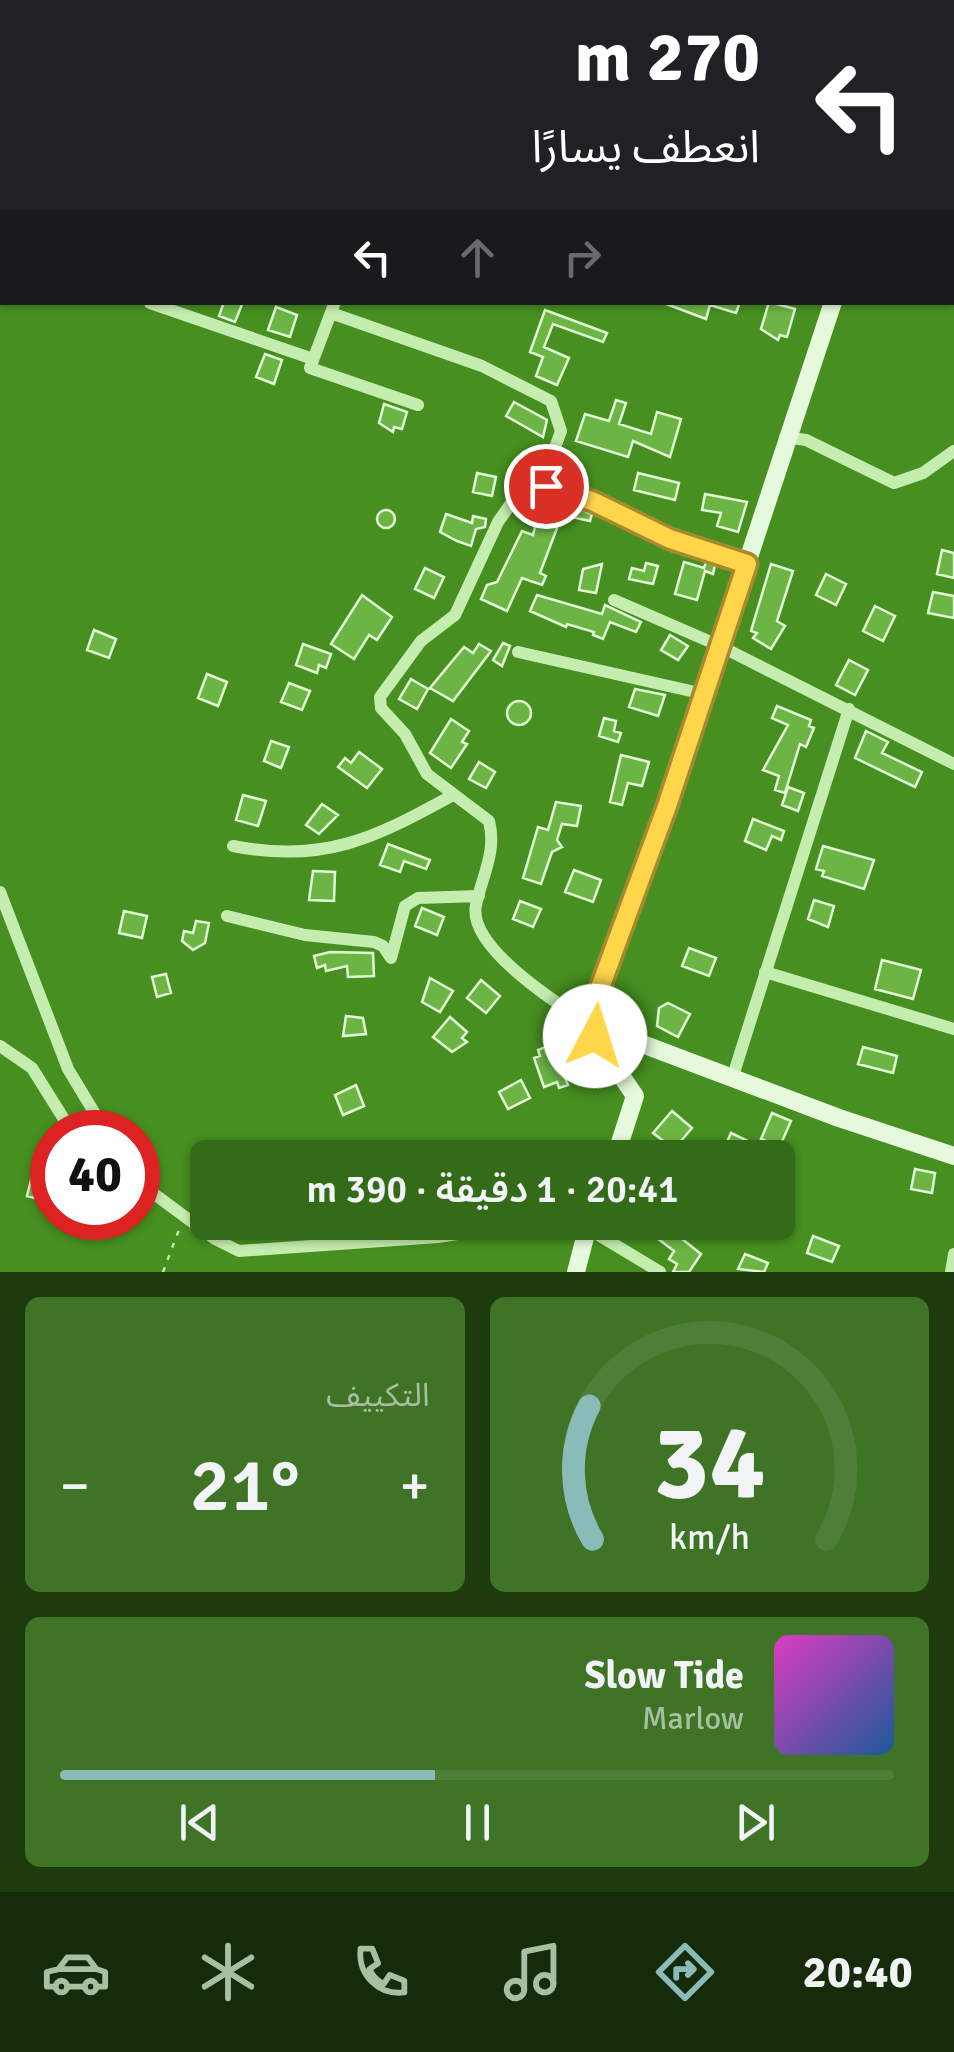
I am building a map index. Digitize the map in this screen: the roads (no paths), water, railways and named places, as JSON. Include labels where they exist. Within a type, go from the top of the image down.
[{"type":"street","points":[[159,305],[313,359]]},
{"type":"street","points":[[621,1140],[635,1096],[600,1045],[592,1025],[600,984],[704,694],[785,438],[832,305]]},
{"type":"street","points":[[418,405],[310,368],[333,308],[482,366],[551,400],[561,431],[540,486],[512,502],[486,545],[455,614],[420,641],[380,697],[381,708],[406,734],[427,774],[489,821],[491,856],[475,914],[485,942],[592,1025],[732,1079],[954,1156]]},
{"type":"street","points":[[785,438],[806,440],[894,483],[923,474],[954,452]]},
{"type":"street","points":[[540,486],[576,495],[659,534],[747,564]]},
{"type":"street","points":[[614,600],[720,646],[954,764]]},
{"type":"street","points":[[518,652],[704,694]]},
{"type":"street","points":[[732,1079],[850,709]]},
{"type":"street","points":[[234,846],[275,854],[315,852],[360,840],[453,795]]},
{"type":"street","points":[[0,892],[5,920],[68,1069],[93,1110]]},
{"type":"street","points":[[227,916],[304,935],[374,942],[391,958],[405,906],[418,898],[478,896]]},
{"type":"street","points":[[765,972],[954,1030]]},
{"type":"street","points":[[0,1046],[32,1068],[58,1110]]},
{"type":"street","points":[[160,1199],[190,1221]]},
{"type":"street","points":[[218,1240],[227,1246],[263,1252],[377,1240]]},
{"type":"street","points":[[576,1272],[584,1240]]},
{"type":"street","points":[[611,1240],[660,1272]]},
{"type":"street","points":[[951,1272],[954,1254]]}]
